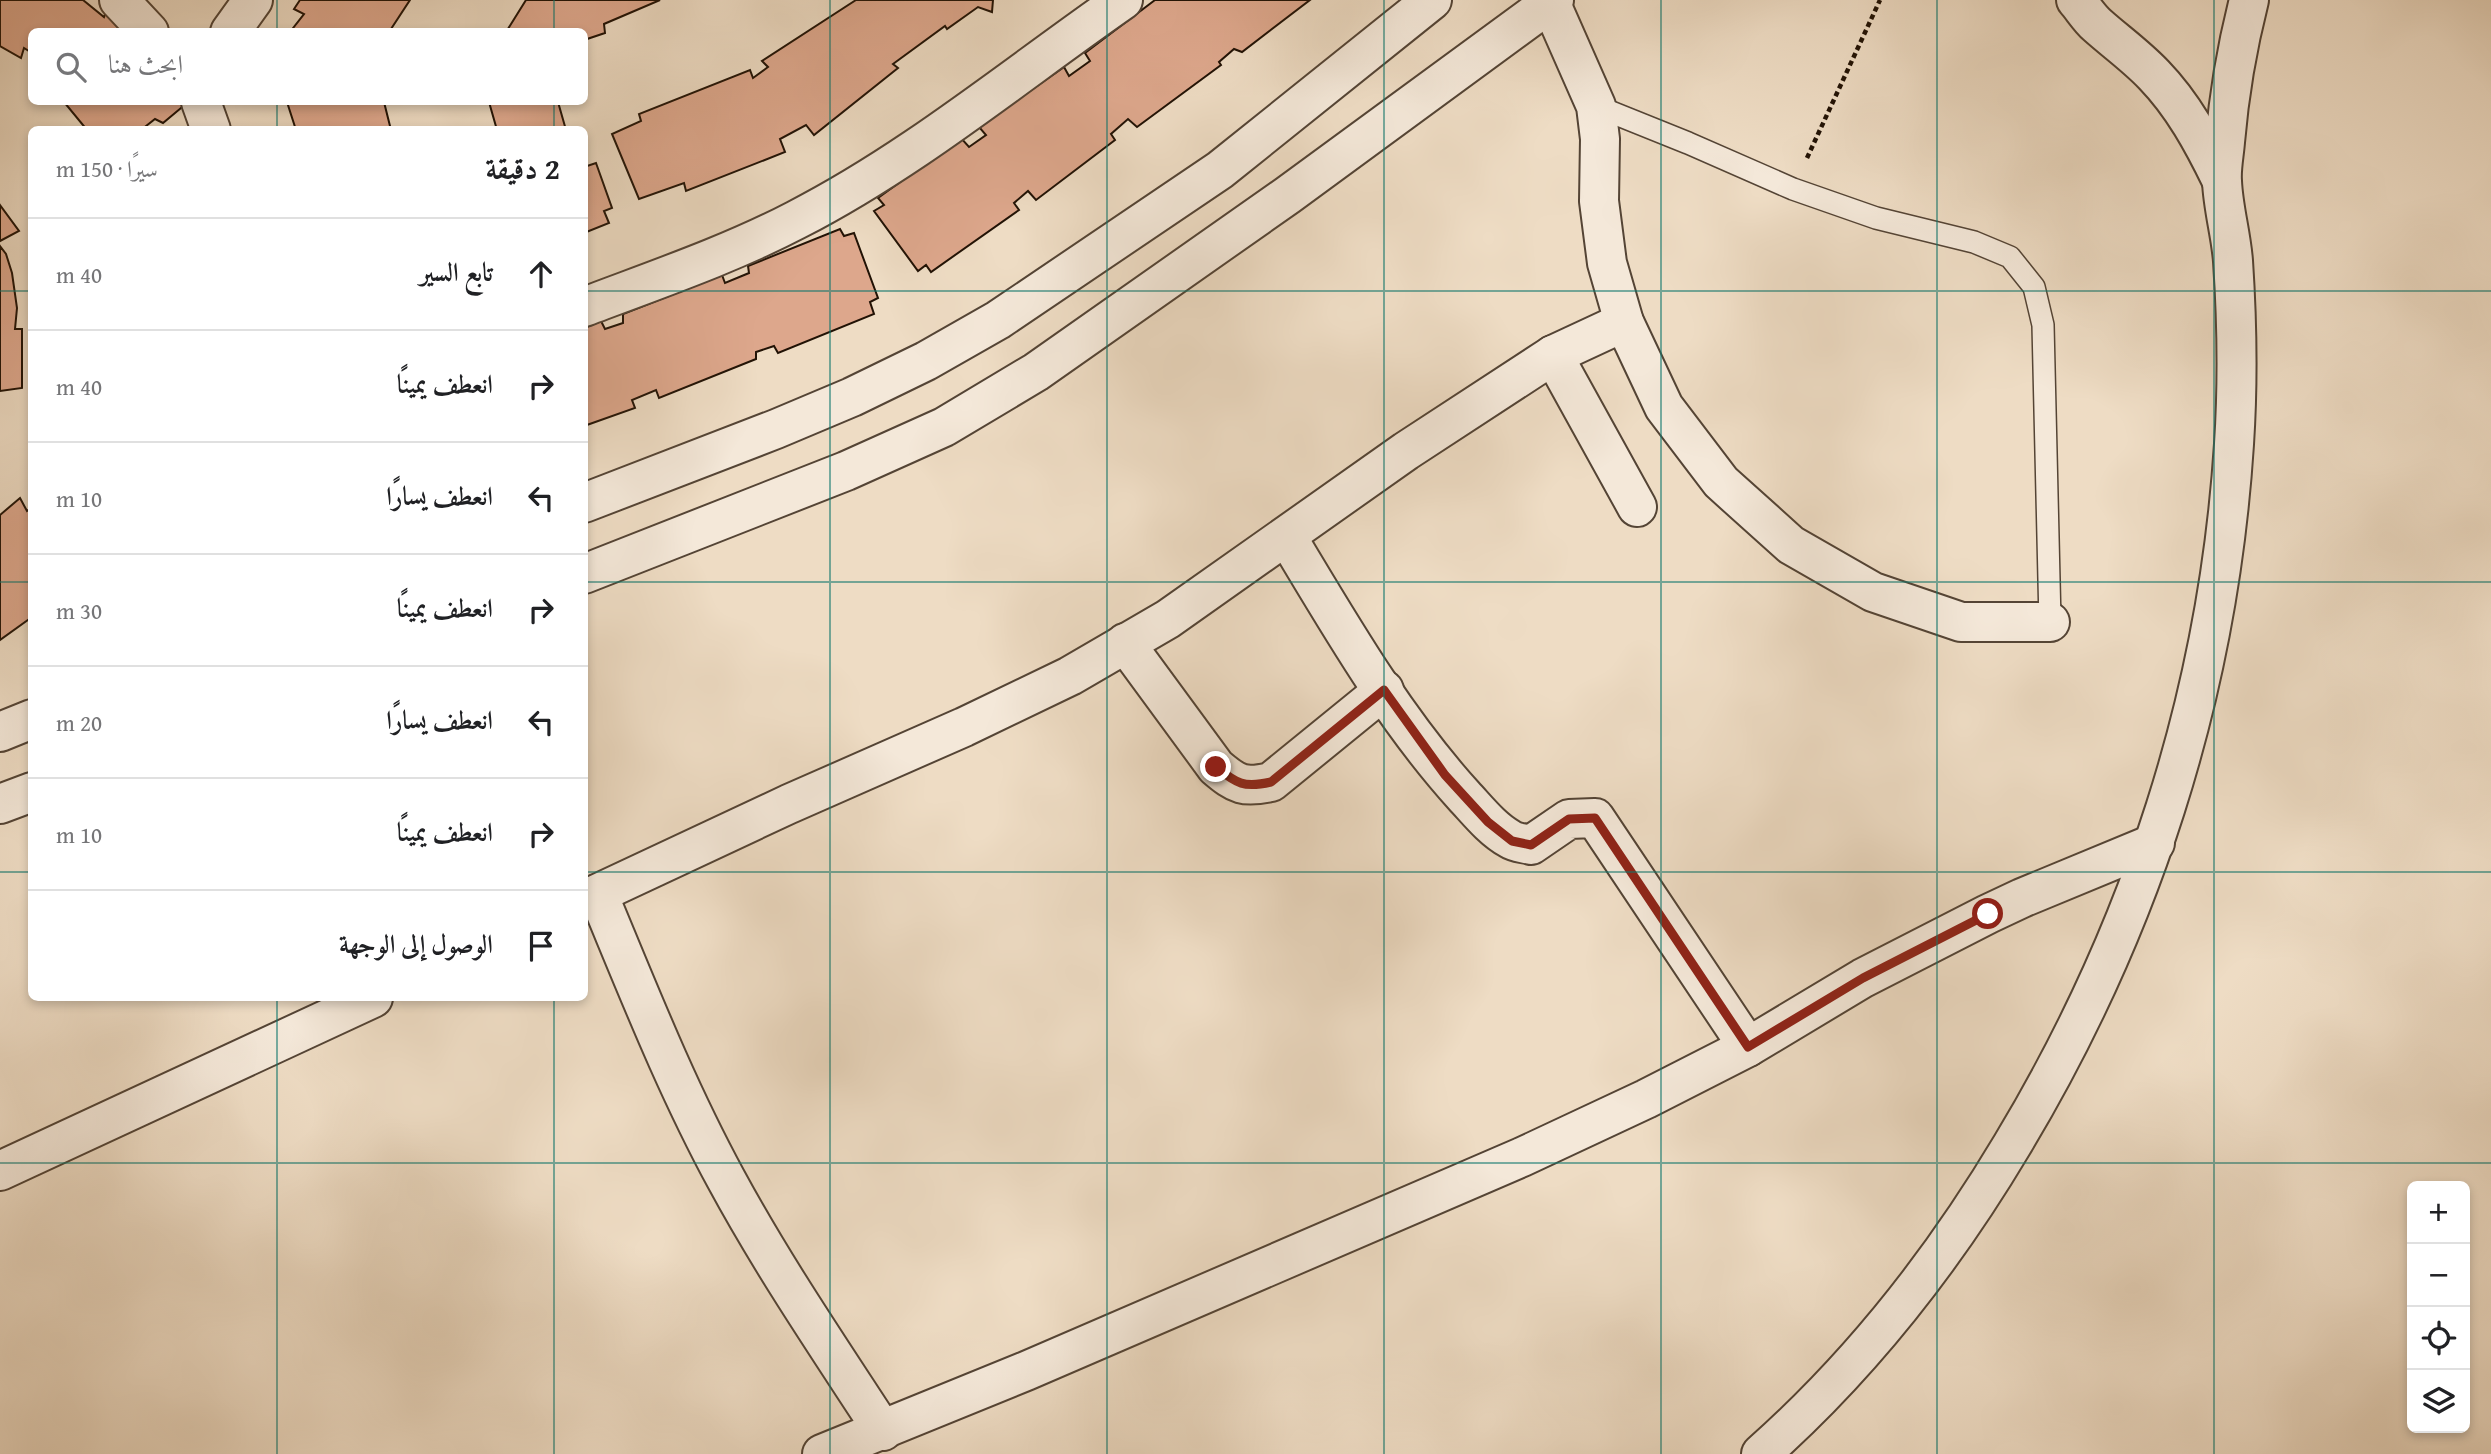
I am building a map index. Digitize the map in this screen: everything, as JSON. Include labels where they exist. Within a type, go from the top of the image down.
[{"type":"street","points":[[119,0],[145,28]]},
{"type":"street","points":[[233,28],[253,0]]},
{"type":"street","points":[[588,305],[720,255],[796,220],[859,185],[939,132],[1123,0]]},
{"type":"street","points":[[588,501],[852,397],[926,361],[998,320],[1220,170],[1432,0]]},
{"type":"street","points":[[2076,0],[2096,24],[2128,49],[2156,77],[2203,143],[2221,179]]},
{"type":"street","points":[[1761,1454],[1833,1383],[1889,1320],[1941,1254],[1989,1184],[2042,1096],[2089,1005],[2130,910],[2155,843],[2194,714],[2213,624],[2227,533],[2235,441],[2236,349],[2232,257],[2221,179],[2230,97],[2249,0]]},
{"type":"street","points":[[588,572],[846,471],[944,427],[1002,393],[1194,262],[1553,2],[1596,106],[1600,139],[1599,201],[1607,262],[1624,322],[1664,407],[1721,482],[1791,545],[1873,592],[1961,622],[2050,622]]},
{"type":"street","points":[[202,105],[210,126]]},
{"type":"street","points":[[883,1431],[785,1281],[726,1180],[592,897],[789,804],[976,722],[1070,676],[1168,619],[1406,451],[1553,355],[1624,322]]},
{"type":"street","points":[[1553,355],[1637,508]]},
{"type":"street","points":[[1287,537],[1384,690],[1445,775],[1488,822],[1512,841],[1531,845],[1569,819],[1595,818],[1748,1047]]},
{"type":"street","points":[[1125,643],[1216,767],[1234,782],[1251,786],[1271,782],[1384,690]]},
{"type":"street","points":[[0,804],[28,794]]},
{"type":"street","points":[[822,1454],[883,1431],[1522,1157],[1646,1099],[1748,1047],[1863,978],[1988,914],[2155,843]]},
{"type":"street","points":[[0,1171],[367,1001]]},
{"type":"lane","points":[[1596,106],[1793,189],[1876,218],[1974,242],[2010,257],[2034,287],[2043,326],[2050,622]]},
{"type":"path","points":[[1793,189],[1880,0]]},
{"type":"building","points":[[0,0],[83,0],[104,17],[108,6],[130,28],[28,28],[28,50],[24,48],[21,58],[0,46]]},
{"type":"building","points":[[300,0],[410,0],[392,28],[293,28],[304,14],[294,9]]},
{"type":"building","points":[[526,0],[660,0],[604,24],[605,33],[588,39],[588,28],[508,28]]},
{"type":"building","points":[[856,0],[993,0],[992,12],[978,7],[947,29],[945,26],[893,64],[898,68],[814,135],[806,125],[780,139],[785,152],[686,191],[684,183],[639,199],[612,134],[641,121],[639,114],[750,70],[753,78],[768,67],[762,61]]},
{"type":"building","points":[[1155,0],[1310,0],[1242,52],[1234,49],[1219,62],[1221,65],[1137,127],[1128,119],[1111,134],[1115,140],[1036,200],[1028,191],[1014,203],[1019,210],[931,272],[926,265],[918,271],[874,211],[884,205],[878,198],[961,138],[969,147],[986,135],[979,127],[1064,67],[1069,76],[1090,61],[1085,53]]},
{"type":"building","points":[[66,105],[185,105],[163,123],[155,119],[146,126],[84,126]]},
{"type":"building","points":[[288,105],[385,105],[390,126],[295,126]]},
{"type":"building","points":[[490,105],[559,105],[565,126],[496,126]]},
{"type":"building","points":[[596,163],[612,208],[604,211],[609,223],[588,231],[588,166]]},
{"type":"building","points":[[0,205],[19,231],[0,241]]},
{"type":"building","points":[[840,229],[844,236],[854,233],[878,298],[870,302],[874,314],[778,353],[774,346],[756,352],[756,359],[659,398],[656,390],[632,400],[635,408],[588,425],[588,326],[601,321],[605,329],[623,323],[623,314],[722,275],[725,283],[749,273],[748,266]]},
{"type":"building","points":[[0,246],[6,254],[12,273],[17,308],[15,329],[22,329],[22,388],[0,391]]},
{"type":"building","points":[[20,498],[28,510],[28,620],[0,640],[0,515]]},
{"type":"route","points":[[1216,767],[1234,782],[1251,786],[1271,782],[1384,690],[1445,775],[1488,822],[1512,841],[1531,845],[1569,819],[1595,818],[1748,1047],[1863,978],[1988,914]]}]
